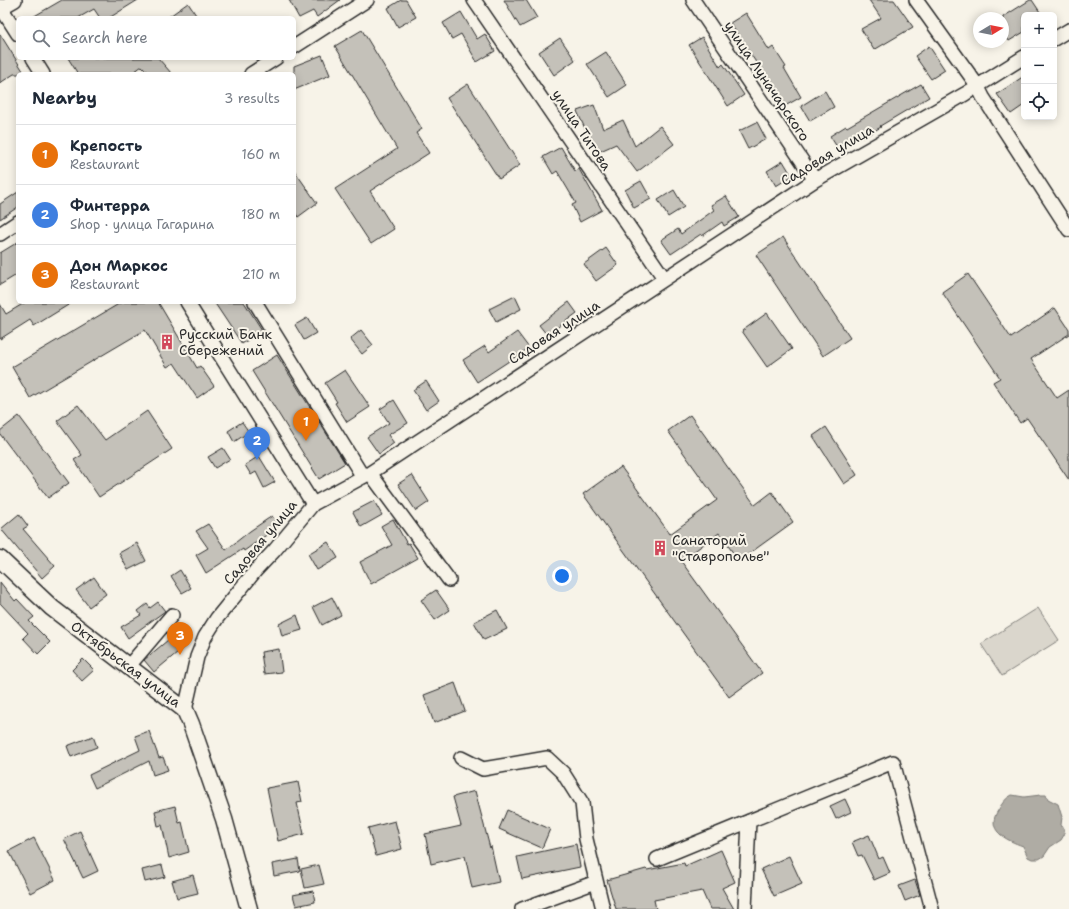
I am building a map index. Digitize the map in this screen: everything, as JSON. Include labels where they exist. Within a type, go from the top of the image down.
[{"type":"main road","name":"Октябрьская улица","points":[[0,559],[52,608],[185,710],[224,819],[249,909]]},
{"type":"street","points":[[15,0],[1,7],[16,31]]},
{"type":"street","points":[[296,45],[367,0]]},
{"type":"street","name":"улица Титова","points":[[474,0],[664,278]]},
{"type":"street","name":"улица Луначарского","points":[[693,0],[815,180]]},
{"type":"street","points":[[916,0],[977,85],[983,97],[1069,230]]},
{"type":"street","points":[[1057,37],[1069,30]]},
{"type":"street","name":"Садовая улица","points":[[185,710],[197,657],[205,637],[217,618],[313,504],[367,475],[815,180],[965,94],[977,85],[1021,59]]},
{"type":"street","points":[[34,60],[42,72]]},
{"type":"street","points":[[254,72],[273,60]]},
{"type":"street","points":[[0,234],[16,223]]},
{"type":"street","points":[[188,304],[313,504]]},
{"type":"street","points":[[256,304],[367,475],[449,580]]},
{"type":"street","points":[[128,667],[172,615]]},
{"type":"street","points":[[461,758],[483,769],[547,758],[564,773],[582,803],[586,839],[603,909]]},
{"type":"street","points":[[657,859],[894,762],[932,909]]},
{"type":"street","points":[[745,909],[748,821]]},
{"type":"street","points":[[522,909],[596,882]]},
{"type":"shaded area","points":[[1038,608],[1059,640],[1002,676],[981,644]]},
{"type":"shaded area","points":[[1012,795],[1024,797],[1046,795],[1048,799],[1058,804],[1062,817],[1061,825],[1064,830],[1064,835],[1061,840],[1050,847],[1044,856],[1039,859],[1032,859],[1028,857],[1023,846],[1004,837],[996,828],[994,823],[995,816],[1003,803]]},
{"type":"building","points":[[62,0],[138,0],[112,16],[99,16],[94,9],[82,16],[34,16]]},
{"type":"building","points":[[289,0],[340,0],[317,17],[313,11],[299,18]]},
{"type":"building","points":[[401,0],[406,0],[416,17],[398,27],[388,8]]},
{"type":"building","points":[[504,0],[526,0],[537,18],[520,27]]},
{"type":"building","points":[[869,0],[894,0],[913,27],[874,50],[861,29],[881,18]]},
{"type":"building","points":[[1030,0],[1032,0],[1040,12],[1021,12],[1021,34],[1009,41],[1009,13]]},
{"type":"building","points":[[188,3],[197,16],[170,16]]},
{"type":"building","points":[[461,12],[477,39],[485,34],[495,51],[477,62],[461,34],[452,39],[443,23]]},
{"type":"building","points":[[746,13],[769,50],[773,47],[786,67],[784,68],[801,97],[785,106],[769,78],[767,79],[730,23]]},
{"type":"building","points":[[362,30],[422,129],[416,133],[429,153],[370,191],[394,229],[371,244],[335,189],[397,149],[335,46]]},
{"type":"building","points":[[0,34],[24,72],[16,72],[16,74],[0,83]]},
{"type":"building","points":[[702,37],[720,67],[723,64],[744,95],[728,106],[689,45]]},
{"type":"building","points":[[560,38],[575,60],[554,75],[539,52]]},
{"type":"building","points":[[929,46],[945,70],[931,79],[915,56]]},
{"type":"building","points":[[606,52],[627,85],[609,97],[587,64]]},
{"type":"building","points":[[322,55],[330,75],[296,89],[296,72],[294,72],[294,66]]},
{"type":"building","points":[[69,60],[160,60],[170,72],[148,72],[142,66],[134,72],[77,72]]},
{"type":"building","points":[[1021,78],[1021,107],[1011,114],[997,94]]},
{"type":"building","points":[[468,84],[520,165],[499,179],[447,98]]},
{"type":"building","points":[[921,84],[929,97],[880,126],[881,127],[862,138],[861,136],[839,150],[830,136]]},
{"type":"building","points":[[825,91],[834,107],[810,121],[801,106]]},
{"type":"building","points":[[594,105],[603,129],[623,120],[635,146],[660,126],[674,144],[637,172],[616,144],[596,153],[577,111]]},
{"type":"building","points":[[757,122],[766,139],[748,149],[739,131]]},
{"type":"building","points":[[561,147],[575,171],[579,169],[602,210],[580,222],[572,205],[576,203],[557,171],[553,174],[543,157]]},
{"type":"building","points":[[783,161],[792,176],[776,186],[767,171]]},
{"type":"building","points":[[296,173],[317,203],[298,217],[296,214]]},
{"type":"building","points":[[641,181],[651,199],[634,208],[625,190]]},
{"type":"building","points":[[674,190],[684,207],[668,217],[658,200]]},
{"type":"building","points":[[16,193],[16,208],[0,219],[0,204]]},
{"type":"building","points":[[726,196],[739,217],[724,226],[722,222],[702,236],[701,234],[671,254],[661,240],[678,229],[681,234],[714,210],[711,205]]},
{"type":"building","points":[[783,237],[850,338],[823,356],[756,255]]},
{"type":"building","points":[[16,243],[16,275],[0,285],[0,253]]},
{"type":"building","points":[[606,248],[618,265],[596,281],[584,264]]},
{"type":"building","points":[[968,274],[1011,338],[1055,308],[1069,329],[1069,334],[1031,359],[1057,398],[1069,390],[1069,480],[1027,418],[1020,423],[993,382],[1000,378],[942,292]]},
{"type":"building","points":[[515,296],[521,309],[496,322],[489,309]]},
{"type":"building","points":[[569,302],[577,313],[547,335],[539,325]]},
{"type":"building","points":[[0,304],[6,314],[23,304],[70,304],[34,326],[30,320],[0,339]]},
{"type":"building","points":[[119,304],[159,304],[197,368],[200,366],[214,386],[197,398],[174,363],[167,367],[145,330],[30,398],[12,367]]},
{"type":"building","points":[[215,304],[245,304],[262,330],[242,344]]},
{"type":"building","points":[[767,313],[792,349],[767,367],[742,331]]},
{"type":"building","points":[[307,318],[316,333],[304,340],[295,325]]},
{"type":"building","points":[[361,330],[373,345],[362,354],[350,339]]},
{"type":"building","points":[[517,332],[529,348],[477,382],[463,360],[485,346],[489,352]]},
{"type":"building","points":[[277,355],[345,463],[319,479],[252,371]]},
{"type":"building","points":[[345,370],[370,407],[347,422],[325,383]]},
{"type":"building","points":[[426,381],[439,401],[426,410],[413,390]]},
{"type":"building","points":[[394,400],[408,423],[388,435],[394,443],[379,454],[367,437],[389,423],[380,409]]},
{"type":"building","points":[[78,405],[105,440],[147,411],[172,449],[99,497],[74,460],[82,455],[57,421]]},
{"type":"building","name":"Санаторий \"Ставрополье\"","points":[[690,415],[755,505],[772,492],[793,522],[739,561],[719,533],[681,561],[762,673],[729,697],[583,494],[621,467],[670,534],[717,500],[668,431]]},
{"type":"building","points":[[19,416],[69,483],[48,498],[0,434],[0,431]]},
{"type":"building","points":[[242,422],[249,432],[234,442],[228,431]]},
{"type":"building","points":[[826,427],[857,475],[844,484],[813,436]]},
{"type":"building","points":[[223,448],[230,459],[215,468],[208,457]]},
{"type":"building","points":[[259,456],[275,482],[264,488],[256,472],[251,475],[245,465]]},
{"type":"building","points":[[412,475],[429,502],[416,511],[398,484]]},
{"type":"building","points":[[374,501],[382,515],[361,527],[353,512]]},
{"type":"building","points":[[19,514],[28,526],[23,529],[55,566],[42,578],[1,529]]},
{"type":"building","points":[[272,516],[279,526],[244,551],[243,549],[206,573],[196,555],[208,548],[196,531],[208,524],[226,550]]},
{"type":"building","points":[[393,519],[407,544],[409,543],[418,558],[371,584],[360,562],[392,545],[381,526]]},
{"type":"building","points":[[328,542],[338,558],[317,570],[308,554]]},
{"type":"building","points":[[137,543],[146,561],[128,570],[119,553]]},
{"type":"building","points":[[180,570],[191,588],[182,593],[171,576]]},
{"type":"building","points":[[94,577],[106,594],[89,607],[76,590]]},
{"type":"building","points":[[0,582],[15,601],[17,599],[34,617],[29,621],[50,642],[38,654],[23,638],[28,633],[0,603]]},
{"type":"building","points":[[436,590],[450,610],[435,620],[421,600]]},
{"type":"building","points":[[332,597],[341,615],[322,625],[313,607]]},
{"type":"building","points":[[158,602],[165,611],[128,638],[121,627],[141,615],[138,611],[147,604],[150,608]]},
{"type":"building","points":[[497,610],[507,629],[484,640],[474,622]]},
{"type":"building","points":[[297,615],[302,630],[282,636],[279,624]]},
{"type":"building","points":[[174,635],[184,647],[154,672],[144,660]]},
{"type":"building","points":[[279,649],[282,672],[264,674],[261,652]]},
{"type":"building","points":[[83,659],[94,670],[82,681],[72,670]]},
{"type":"building","points":[[455,683],[465,711],[434,723],[424,695]]},
{"type":"building","points":[[149,731],[159,758],[163,757],[168,770],[153,775],[149,761],[95,788],[89,775],[140,750],[135,736]]},
{"type":"building","points":[[93,736],[97,747],[71,757],[67,746]]},
{"type":"building","points":[[298,782],[302,802],[297,803],[304,834],[278,841],[267,788]]},
{"type":"building","points":[[475,791],[490,848],[491,846],[499,882],[472,888],[465,856],[431,864],[425,834],[461,826],[453,797]]},
{"type":"building","points":[[845,799],[851,812],[836,819],[830,806]]},
{"type":"building","points":[[175,806],[179,823],[182,822],[189,852],[169,858],[162,825],[158,826],[155,811]]},
{"type":"building","points":[[507,810],[550,829],[542,848],[499,829]]},
{"type":"building","points":[[395,821],[402,849],[376,856],[368,828]]},
{"type":"building","points":[[80,831],[98,871],[83,878],[64,839]]},
{"type":"building","points":[[869,835],[879,859],[883,857],[890,873],[874,880],[862,855],[858,856],[852,842]]},
{"type":"building","points":[[34,838],[55,880],[30,893],[9,851]]},
{"type":"building","points":[[576,844],[580,867],[522,879],[517,857]]},
{"type":"building","points":[[721,850],[735,882],[722,888],[734,909],[710,909],[702,891],[654,900],[656,909],[616,909],[607,880],[646,869],[684,863],[685,866]]},
{"type":"building","points":[[789,856],[802,884],[774,896],[761,869]]},
{"type":"building","points":[[298,859],[300,871],[274,876],[272,864]]},
{"type":"building","points":[[162,865],[165,877],[145,882],[142,870]]},
{"type":"building","points":[[319,865],[324,884],[305,888],[301,869]]},
{"type":"building","points":[[193,875],[198,893],[177,898],[172,881]]},
{"type":"building","points":[[915,880],[920,895],[905,901],[899,886]]},
{"type":"building","points":[[313,891],[315,902],[296,906],[293,895]]},
{"type":"place","name":"Русский Банк Сбережений","points":[[167,342]]},
{"type":"place","name":"Крепость","points":[[306,441]]},
{"type":"place","name":"Финтерра","points":[[257,460]]},
{"type":"place","name":"Санаторий \"Ставрополье\"","points":[[660,548]]},
{"type":"place","name":"Дон Маркос","points":[[180,655]]}]
